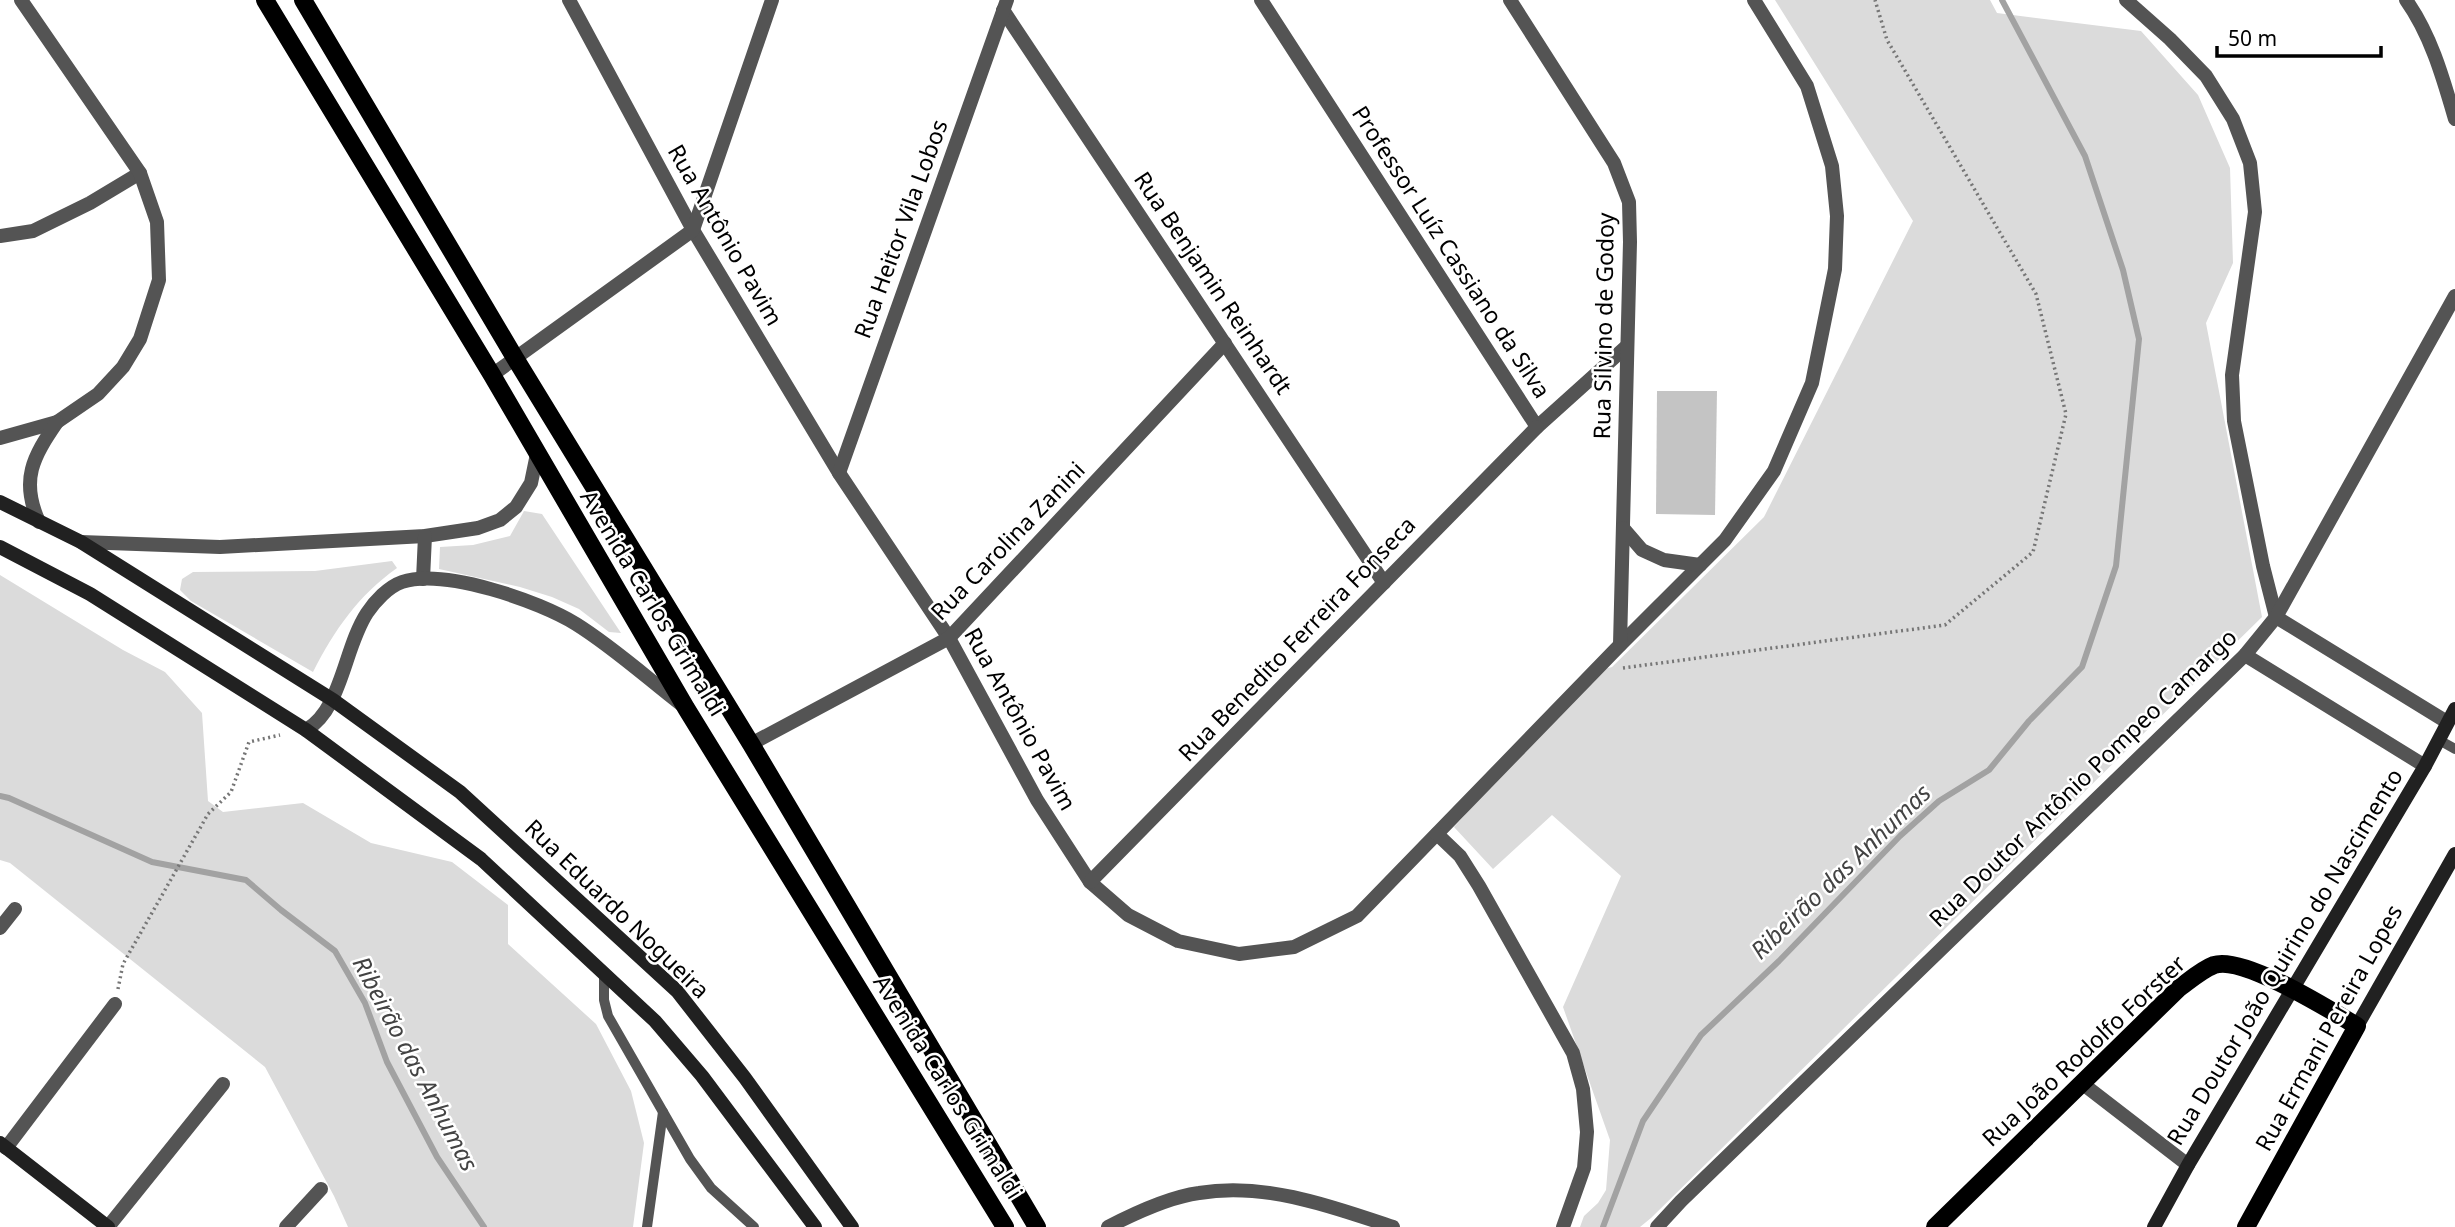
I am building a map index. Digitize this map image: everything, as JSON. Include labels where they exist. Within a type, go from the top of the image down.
[{"type":"main road","name":"Avenida Carlos Grimaldi","points":[[265,0],[492,375],[686,708],[1005,1227]]},
{"type":"main road","name":"Avenida Carlos Grimaldi","points":[[303,0],[515,358],[751,744],[1037,1227]]},
{"type":"main road","name":"Rua Eduardo Nogueira","points":[[0,502],[81,542],[333,700],[460,792],[677,991],[745,1078],[852,1227]]},
{"type":"main road","points":[[0,547],[90,594],[306,730],[481,859],[655,1021],[702,1076],[816,1227]]},
{"type":"main road","name":"Rua Doutor João Quirino do Nascimento","points":[[2154,1227],[2188,1165],[2425,766],[2455,709]]},
{"type":"main road","name":"Rua Ermani Pereira Lopes","points":[[2246,1227],[2455,854]]},
{"type":"main road","name":"Rua João Rodolfo Forster","points":[[1935,1227],[2178,989],[2216,964],[2232,963],[2293,989],[2357,1026]]},
{"type":"main road","points":[[3,1146],[108,1227]]},
{"type":"street","points":[[0,438],[57,422],[98,394],[123,367],[140,339],[159,280],[157,222],[140,173],[21,0]]},
{"type":"street","name":"Rua Antônio Pavim","points":[[569,0],[694,230],[839,473],[949,638],[1037,800],[1090,882],[1128,915],[1178,941],[1239,954],[1294,947],[1357,916],[1725,540],[1774,471],[1812,383],[1835,269],[1837,216],[1832,166],[1807,86],[1754,0]]},
{"type":"street","points":[[492,375],[694,230],[772,0]]},
{"type":"street","name":"Professor Luíz Cassiano da Silva","points":[[1261,0],[1536,427],[1627,346]]},
{"type":"street","name":"Rua Silvino de Godoy","points":[[1510,0],[1614,163],[1629,202],[1620,645]]},
{"type":"street","points":[[2126,0],[2206,76],[2233,119],[2250,163],[2255,212],[2232,375],[2234,421],[2276,617],[2447,722]]},
{"type":"street","points":[[2406,0],[2429,40],[2455,119]]},
{"type":"street","name":"Rua Benjamin Reinhardt","points":[[1005,5],[1384,583]]},
{"type":"street","name":"Rua Heitor Vila Lobos","points":[[839,473],[1005,5]]},
{"type":"street","points":[[0,236],[33,231],[90,203],[140,173]]},
{"type":"street","name":"Rua Doutor Antônio Pompeo Camargo","points":[[1657,1227],[2245,655],[2276,617],[2455,296]]},
{"type":"street","name":"Rua Carolina Zanini","points":[[751,744],[949,638],[1225,343]]},
{"type":"street","points":[[39,522],[29,488],[31,471],[39,448],[57,422]]},
{"type":"street","name":"Rua Benedito Ferreira Fonseca","points":[[1090,882],[1536,427]]},
{"type":"street","points":[[81,542],[220,547],[425,536],[478,528],[500,520],[516,507],[531,483],[537,454]]},
{"type":"street","points":[[1623,528],[1642,550],[1664,560],[1700,565]]},
{"type":"street","points":[[423,579],[425,536]]},
{"type":"street","points":[[306,730],[323,716],[333,700],[350,645],[367,613],[390,587],[404,581],[423,579],[456,582],[525,599],[547,608],[577,625],[686,708]]},
{"type":"street","points":[[2245,655],[2425,766]]},
{"type":"street","points":[[1437,834],[1460,856],[1479,886],[1573,1053],[1583,1089],[1587,1132],[1584,1168],[1563,1227]]},
{"type":"street","points":[[0,928],[15,909]]},
{"type":"street","points":[[3,1146],[115,1004]]},
{"type":"street","points":[[108,1227],[223,1084]]},
{"type":"street","points":[[2083,1084],[2188,1165]]},
{"type":"street","points":[[286,1227],[321,1189]]},
{"type":"street","points":[[1108,1227],[1138,1212],[1198,1193],[1256,1190],[1331,1206],[1393,1227]]},
{"type":"lane","points":[[2439,740],[2455,749]]},
{"type":"lane","points":[[604,974],[604,1000],[608,1016],[690,1159],[711,1188],[754,1227]]},
{"type":"lane","points":[[647,1227],[663,1112]]},
{"type":"path","points":[[1594,672],[1945,625],[2033,552],[2066,414],[2036,294],[1887,40],[1875,0]]},
{"type":"path","points":[[115,1004],[123,964],[208,814],[231,792],[249,742],[306,730]]},
{"type":"shaded area","points":[[1775,0],[1990,0],[1997,13],[2141,31],[2198,95],[2230,168],[2233,263],[2206,323],[2262,617],[1651,1218],[1640,1227],[1580,1227],[1584,1216],[1598,1203],[1606,1190],[1610,1140],[1563,1007],[1621,876],[1552,815],[1493,869],[1454,827],[1594,672],[1612,667],[1764,517],[1913,221]]},
{"type":"shaded area","points":[[524,511],[542,514],[621,633],[609,632],[579,609],[552,597],[439,569],[440,547],[473,545],[510,536]]},
{"type":"shaded area","points":[[392,561],[397,568],[371,590],[349,614],[313,672],[191,601],[180,590],[182,579],[193,572],[315,571]]},
{"type":"shaded area","points":[[0,575],[123,650],[165,672],[202,713],[208,801],[223,812],[303,803],[371,843],[452,862],[508,905],[508,944],[596,1024],[631,1091],[644,1143],[633,1227],[348,1227],[265,1067],[10,863],[0,860]]},
{"type":"building","points":[[1657,391],[1717,391],[1715,515],[1656,514]]},
{"type":"waterway","name":"Ribeirão das Anhumas","points":[[1603,1227],[1643,1121],[1701,1035],[1779,961],[1900,836],[1939,801],[1989,770],[2029,721],[2082,667],[2116,566],[2139,339],[2123,270],[2085,156],[2002,0]]},
{"type":"waterway","name":"Ribeirão das Anhumas","points":[[0,796],[152,862],[246,880],[335,951],[365,1003],[387,1062],[437,1157],[484,1227]]}]
